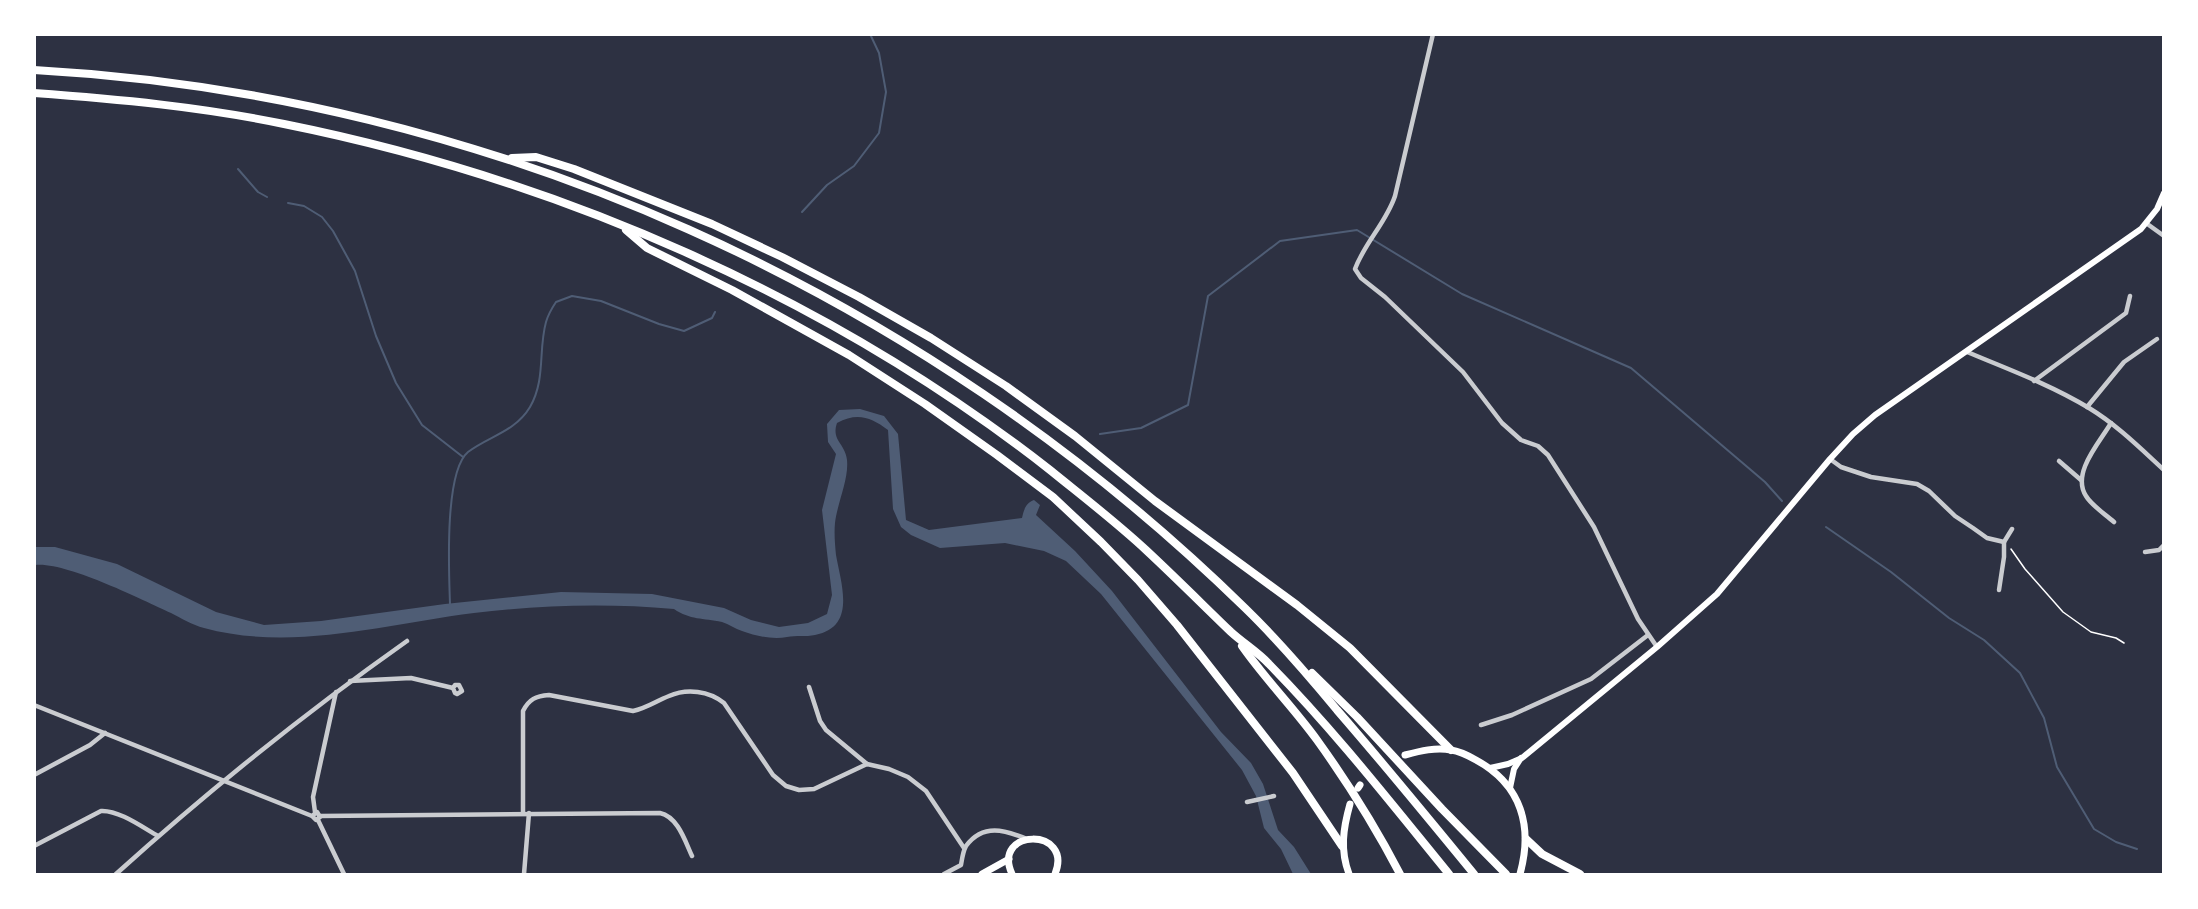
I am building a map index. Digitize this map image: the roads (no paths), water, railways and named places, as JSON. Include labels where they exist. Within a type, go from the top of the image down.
[{"type":"highway","points":[[34,70],[169,82],[258,96],[413,130],[509,159],[616,197],[754,260],[845,306],[993,400],[1065,453],[1171,540],[1247,610],[1382,743],[1504,872]]},
{"type":"highway","points":[[34,93],[202,110],[283,124],[445,164],[509,184],[621,225],[721,269],[833,327],[957,404],[1046,467],[1144,548],[1235,636],[1267,662],[1382,792],[1449,874]]},
{"type":"highway","points":[[509,159],[536,157],[555,163],[712,224],[859,297],[931,338],[1014,392],[1075,436],[1155,501],[1297,605],[1350,648],[1451,750]]},
{"type":"highway","points":[[621,225],[647,248],[741,294],[849,355],[925,404],[1053,497],[1124,565],[1177,625],[1293,773],[1342,846]]},
{"type":"highway","points":[[1247,610],[1309,677],[1474,874]]},
{"type":"highway","points":[[1235,636],[1258,669],[1316,739],[1344,778],[1400,874]]},
{"type":"highway","points":[[1526,839],[1542,854],[1580,874]]},
{"type":"main road","points":[[1490,768],[1521,758],[1657,647],[1717,594],[1830,459],[1875,415],[1967,352],[2062,282],[2141,229],[2157,209],[2163,193]]},
{"type":"main road","points":[[1405,755],[1430,749],[1451,750],[1490,768],[1510,788],[1524,820],[1526,839],[1520,874]]},
{"type":"main road","points":[[1510,788],[1514,769],[1521,758]]},
{"type":"main road","points":[[1349,874],[1342,846],[1344,823],[1350,804]]},
{"type":"main road","points":[[1012,874],[1009,859],[1015,846],[1027,838],[1044,840],[1051,846],[1056,854],[1058,873]]},
{"type":"main road","points":[[982,874],[1009,859]]},
{"type":"street","points":[[1433,34],[1395,196],[1390,210],[1360,256],[1355,269],[1361,278],[1385,297],[1463,372],[1502,423],[1521,440],[1538,446],[1548,455],[1594,527],[1634,610],[1657,647]]},
{"type":"street","points":[[2146,223],[2163,236]]},
{"type":"street","points":[[2034,381],[2126,313],[2130,296]]},
{"type":"street","points":[[2087,407],[2124,362],[2157,339]]},
{"type":"street","points":[[1967,352],[2087,407],[2111,423],[2163,470]]},
{"type":"street","points":[[2111,423],[2086,465],[2080,480],[2086,497],[2114,522]]},
{"type":"street","points":[[1830,459],[1841,467],[1871,477],[1917,484],[1955,516],[1988,538],[2004,542]]},
{"type":"street","points":[[2059,461],[2080,480]]},
{"type":"street","points":[[1999,590],[2004,542],[2012,529]]},
{"type":"street","points":[[2145,552],[2158,550],[2163,545]]},
{"type":"street","points":[[1481,725],[1512,715],[1591,679],[1648,635]]},
{"type":"street","points":[[116,874],[222,781],[350,681],[407,641]]},
{"type":"street","points":[[350,681],[411,678],[453,688]]},
{"type":"street","points":[[809,687],[820,721],[826,730],[867,764],[889,769],[908,777],[926,791],[964,848]]},
{"type":"street","points":[[336,692],[313,797],[316,816],[344,874]]},
{"type":"street","points":[[522,813],[524,711],[528,701],[538,696],[549,695],[633,711],[646,708],[669,695],[701,692],[710,694],[729,709],[773,775],[786,786],[799,790],[814,789],[867,764]]},
{"type":"street","points":[[34,705],[222,781],[316,816],[660,813],[667,815],[675,822],[692,856]]},
{"type":"street","points":[[34,775],[90,745],[105,733]]},
{"type":"street","points":[[1247,802],[1274,796]]},
{"type":"street","points":[[34,846],[100,811],[108,810],[158,836]]},
{"type":"street","points":[[524,874],[529,813]]},
{"type":"street","points":[[944,874],[961,865],[964,848],[974,838],[990,830],[1008,831],[1027,838]]},
{"type":"water","points":[[860,409],[884,416],[898,434],[906,520],[929,530],[1022,518],[1029,503],[1034,500],[1040,505],[1036,515],[1075,551],[1112,591],[1221,732],[1251,763],[1263,784],[1278,830],[1294,847],[1311,874],[1293,874],[1281,849],[1264,828],[1256,796],[1242,770],[1101,594],[1066,561],[1044,551],[1005,543],[940,548],[911,535],[901,527],[893,509],[888,430],[870,419],[857,417],[837,423],[837,438],[847,460],[835,531],[843,603],[837,623],[828,630],[815,635],[764,637],[739,630],[722,622],[691,617],[674,609],[599,606],[499,610],[305,637],[238,635],[195,625],[83,575],[48,565],[35,565],[34,547],[55,547],[117,564],[216,612],[264,625],[321,621],[445,604],[561,592],[652,594],[724,608],[751,620],[779,627],[808,623],[827,614],[832,595],[822,510],[836,454],[828,442],[827,424],[839,410]]},
{"type":"waterway","points":[[802,212],[827,185],[854,166],[879,133],[886,92],[879,53],[870,34]]},
{"type":"waterway","points":[[238,169],[258,192],[267,197]]},
{"type":"waterway","points":[[288,203],[304,206],[322,217],[333,231],[355,271],[376,336],[396,383],[422,425],[463,457]]},
{"type":"waterway","points":[[1100,434],[1141,428],[1188,405],[1208,296],[1280,241],[1357,230],[1462,294],[1631,368],[1765,482],[1782,501]]},
{"type":"waterway","points":[[450,604],[451,501],[460,463],[468,452],[509,428],[530,407],[538,386],[546,322],[556,302],[572,296],[601,301],[659,324],[684,331],[712,318],[715,312]]},
{"type":"waterway","points":[[1826,527],[1891,572],[1949,618],[1984,640],[2020,673],[2044,718],[2057,767],[2094,829],[2116,842],[2137,849]]}]
